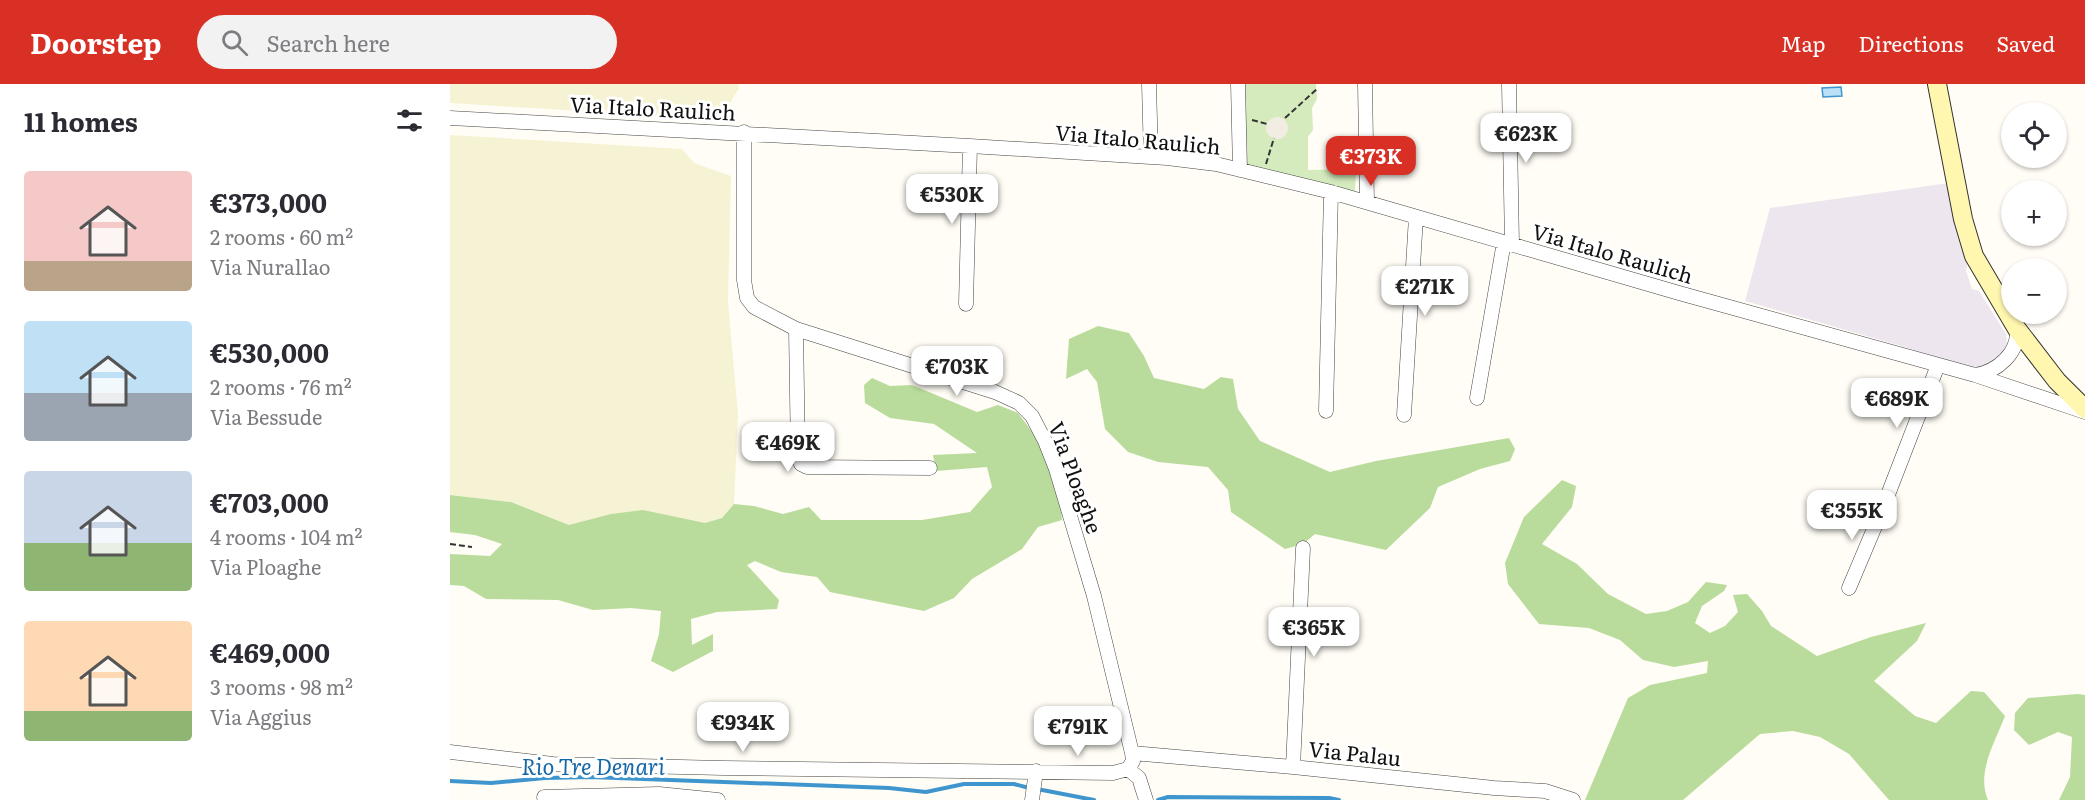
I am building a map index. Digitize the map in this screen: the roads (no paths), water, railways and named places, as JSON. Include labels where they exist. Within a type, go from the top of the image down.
[{"type":"street","points":[[1149,84],[1151,157]]},
{"type":"street","points":[[1238,84],[1240,170]]},
{"type":"street","points":[[1365,84],[1367,202]]},
{"type":"street","points":[[1477,398],[1508,243],[1509,84]]},
{"type":"street","points":[[1937,84],[1970,245],[1986,278],[2017,329],[2057,381],[2085,411]]},
{"type":"street","name":"Via Italo Raulich","points":[[450,118],[744,132],[1200,162],[1263,175],[1367,202],[1975,375],[2085,411]]},
{"type":"street","name":"Via Ploaghe","points":[[744,132],[743,238],[746,294],[754,307],[796,329],[995,392],[1019,404],[1032,416],[1056,469],[1094,596],[1132,753],[1132,761],[1128,769]]},
{"type":"street","points":[[966,304],[970,146]]},
{"type":"street","points":[[1326,411],[1331,192]]},
{"type":"street","points":[[1404,415],[1416,217]]},
{"type":"street","points":[[796,329],[798,457],[801,464],[807,467],[930,468]]},
{"type":"street","points":[[1975,375],[1991,370],[2005,360],[2016,342],[2017,329]]},
{"type":"street","points":[[1849,588],[1938,365]]},
{"type":"street","points":[[1293,767],[1303,548]]},
{"type":"street","points":[[450,752],[553,764],[1113,773],[1128,769],[1142,784],[1146,800]]},
{"type":"street","name":"Via Palau","points":[[1132,753],[1545,791],[1573,800]]},
{"type":"street","points":[[1032,800],[1036,771]]},
{"type":"street","points":[[543,797],[659,794],[718,800]]},
{"type":"water","points":[[1841,87],[1842,96],[1823,97],[1822,88]]},
{"type":"waterway","name":"Rio Tre Denari","points":[[450,781],[491,783],[590,777],[889,788],[926,792],[964,784],[1014,784],[1029,788]]},
{"type":"waterway","name":"Rio Tre Denari","points":[[1037,789],[1094,800]]},
{"type":"waterway","name":"Rio Tre Denari","points":[[1158,800],[1168,797],[1329,798],[1339,800]]}]
